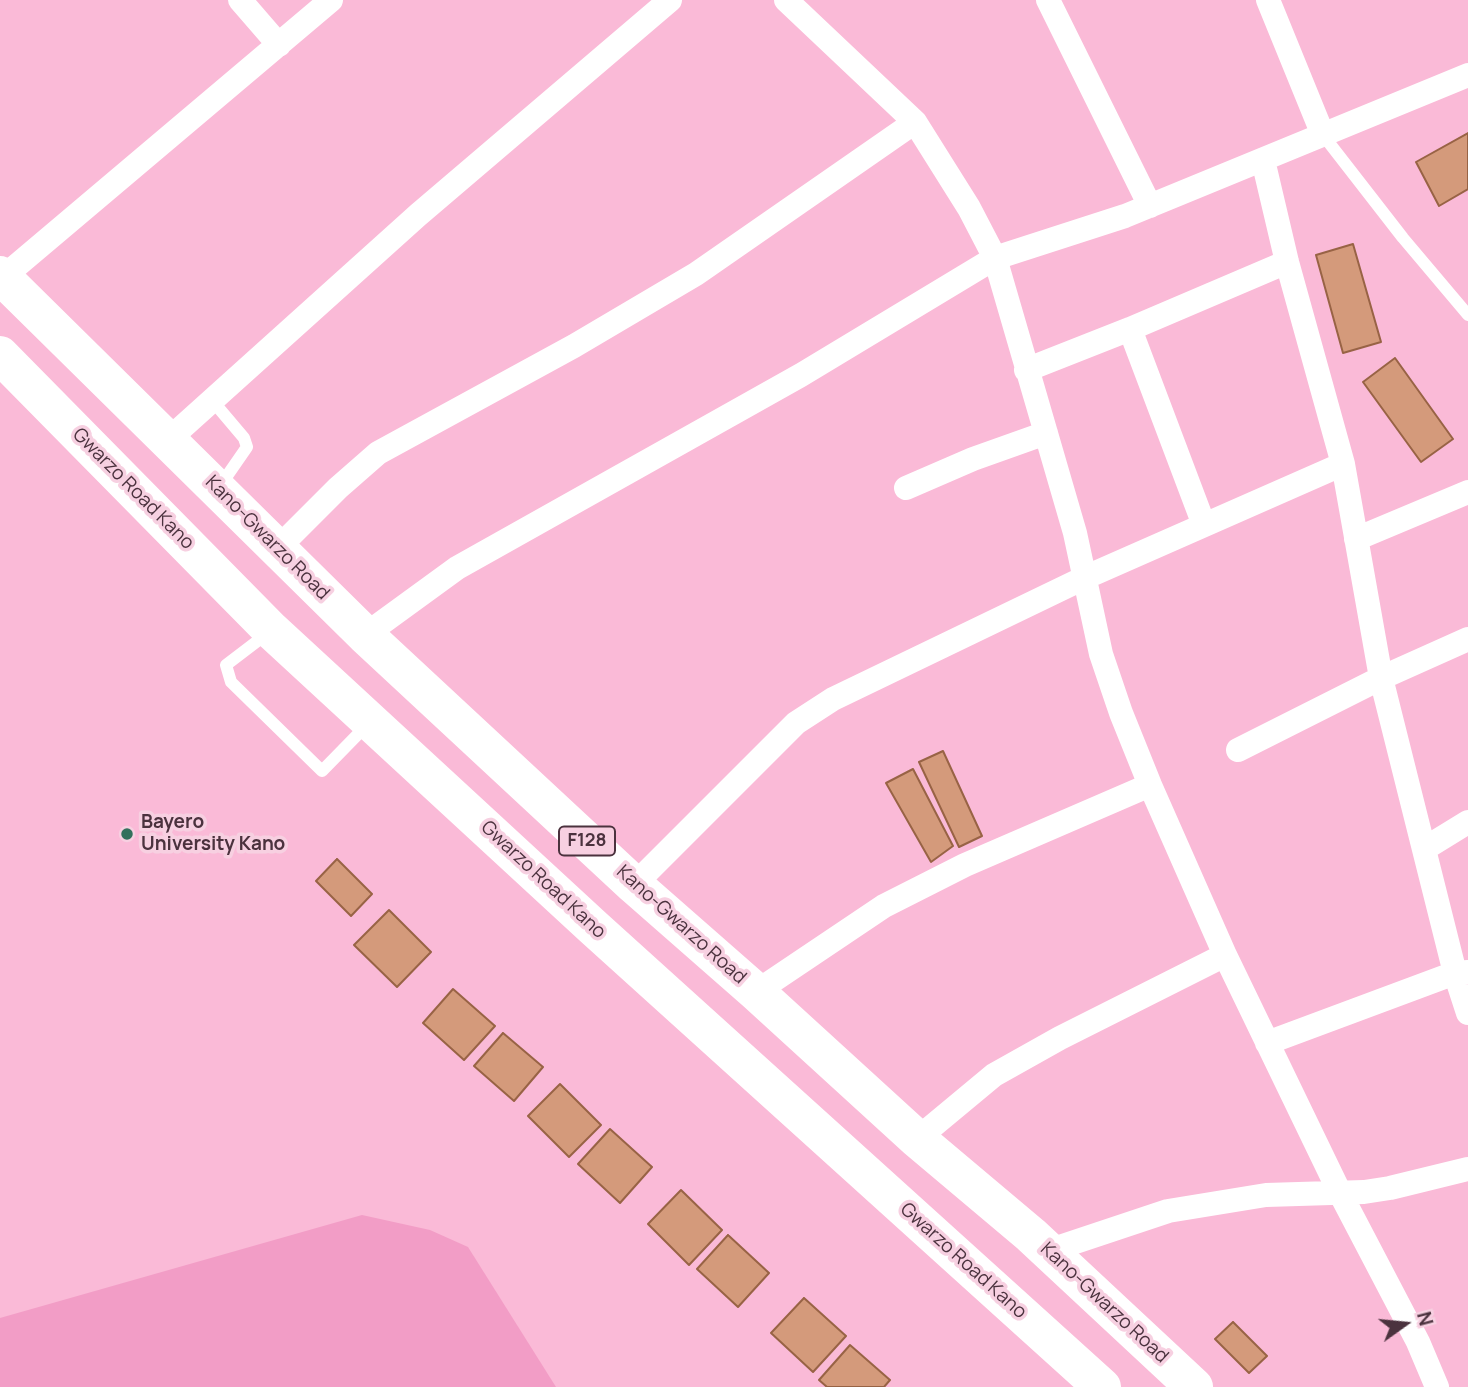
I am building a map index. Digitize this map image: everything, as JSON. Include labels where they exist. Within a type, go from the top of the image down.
[{"type":"main road","name":"Kano-Gwarzo Road","points":[[1,276],[365,635],[634,885],[917,1139],[1048,1251],[1194,1387]]},
{"type":"main road","name":"Gwarzo Road Kano","points":[[0,355],[271,630],[1102,1387]]},
{"type":"street","points":[[240,0],[279,45]]},
{"type":"street","points":[[1,276],[331,0]]},
{"type":"street","points":[[167,440],[418,215],[670,0]]},
{"type":"street","points":[[786,0],[915,122],[969,208],[995,258],[1075,533],[1101,654],[1150,785],[1225,955],[1339,1191],[1418,1342],[1437,1387]]},
{"type":"street","points":[[1048,0],[1150,205]]},
{"type":"street","points":[[1268,0],[1323,135]]},
{"type":"street","points":[[365,635],[457,568],[801,375],[995,258],[1150,205],[1468,75]]},
{"type":"street","points":[[277,549],[338,488],[378,453],[574,346],[696,274],[915,122]]},
{"type":"street","points":[[1263,160],[1287,262],[1343,464],[1381,678],[1424,849],[1462,973],[1468,1013]]},
{"type":"street","points":[[1026,370],[1287,262]]},
{"type":"street","points":[[1130,329],[1204,525]]},
{"type":"street","points":[[906,488],[973,459],[1046,433]]},
{"type":"street","points":[[634,885],[796,723],[833,699],[1084,578],[1343,464]]},
{"type":"street","points":[[1356,539],[1468,492]]},
{"type":"street","points":[[1238,750],[1381,678],[1468,639]]},
{"type":"street","points":[[756,992],[884,906],[965,865],[1150,785]]},
{"type":"street","points":[[1424,849],[1468,822]]},
{"type":"street","points":[[917,1139],[994,1075],[1060,1038],[1225,955]]},
{"type":"street","points":[[1267,1042],[1462,973]]},
{"type":"street","points":[[1048,1251],[1168,1211],[1266,1195],[1364,1192],[1468,1169]]},
{"type":"lane","points":[[1323,135],[1403,238],[1468,315]]},
{"type":"lane","points":[[211,400],[244,438],[247,447],[218,489]]},
{"type":"lane","points":[[271,630],[226,666],[231,682],[322,771],[370,721]]},
{"type":"shaded area","points":[[362,1215],[430,1230],[468,1247],[556,1387],[0,1387],[0,1318]]},
{"type":"building","points":[[1468,133],[1468,189],[1439,206],[1416,162]]},
{"type":"building","points":[[1353,244],[1381,342],[1343,353],[1316,255]]},
{"type":"building","points":[[1395,358],[1453,439],[1421,462],[1363,382]]},
{"type":"building","points":[[943,751],[982,836],[959,847],[919,762]]},
{"type":"building","points":[[913,769],[953,846],[931,862],[886,783]]},
{"type":"building","points":[[337,859],[372,894],[351,916],[316,881]]},
{"type":"building","points":[[389,910],[431,952],[397,987],[354,945]]},
{"type":"building","points":[[453,989],[495,1026],[464,1060],[423,1023]]},
{"type":"building","points":[[503,1033],[543,1067],[514,1101],[474,1066]]},
{"type":"building","points":[[560,1084],[601,1125],[569,1157],[528,1116]]},
{"type":"building","points":[[610,1129],[652,1167],[620,1203],[578,1164]]},
{"type":"building","points":[[681,1190],[722,1230],[689,1265],[648,1224]]},
{"type":"building","points":[[728,1235],[769,1273],[738,1307],[697,1269]]},
{"type":"building","points":[[804,1298],[846,1336],[813,1372],[771,1333]]},
{"type":"building","points":[[1233,1322],[1267,1356],[1249,1373],[1215,1339]]},
{"type":"building","points":[[850,1345],[890,1380],[884,1387],[827,1387],[819,1380]]},
{"type":"place","name":"Bayero University Kano","points":[[127,834]]}]
